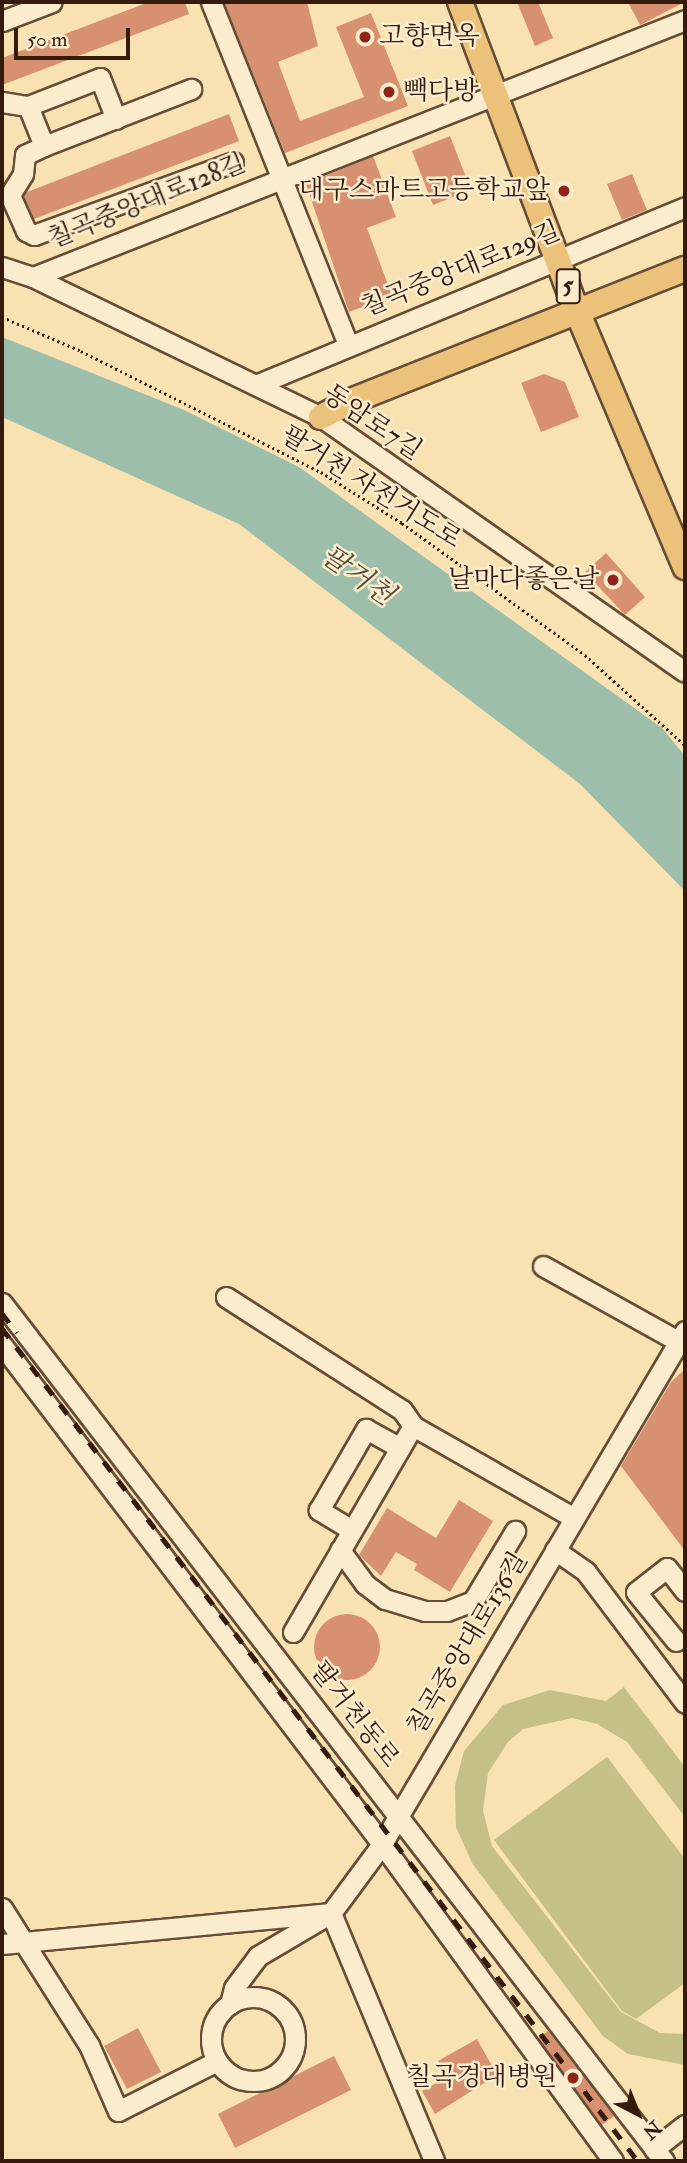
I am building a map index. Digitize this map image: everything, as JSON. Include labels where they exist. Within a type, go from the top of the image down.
[{"type":"main road","name":"5","points":[[460,2],[577,311],[685,567]]},
{"type":"main road","points":[[321,417],[685,269]]},
{"type":"street","points":[[2,21],[52,2]]},
{"type":"street","name":"칠곡중앙대로128길","points":[[211,2],[348,344]]},
{"type":"street","name":"칠곡중앙대로128길","points":[[33,277],[280,176],[685,20]]},
{"type":"street","points":[[2,102],[28,106],[100,78],[116,119]]},
{"type":"street","points":[[191,89],[24,155],[23,174],[10,195],[26,231],[34,235],[233,162]]},
{"type":"street","points":[[28,106],[44,146]]},
{"type":"street","name":"칠곡중앙대로129길","points":[[258,384],[348,344],[685,207]]},
{"type":"street","name":"동암로7길","points":[[2,267],[33,277],[258,384],[321,417],[685,672]]},
{"type":"street","points":[[543,1266],[684,1338]]},
{"type":"street","points":[[226,1297],[402,1410],[413,1426],[574,1518]]},
{"type":"street","name":"팔거천동로","points":[[2,1303],[659,2155]]},
{"type":"street","name":"칠곡중앙대로136길","points":[[331,1913],[382,1844],[397,1813],[684,1338]]},
{"type":"street","points":[[2,1345],[382,1844],[613,2161]]},
{"type":"street","points":[[293,1632],[413,1426]]},
{"type":"street","points":[[352,1530],[319,1510],[366,1429],[400,1448]]},
{"type":"street","points":[[341,1550],[365,1584],[386,1599],[425,1611],[447,1611],[473,1601],[515,1531]]},
{"type":"street","points":[[555,1550],[586,1572],[685,1703]]},
{"type":"street","points":[[652,1660],[680,1638],[636,1592],[667,1568],[685,1591]]},
{"type":"street","points":[[2,1908],[89,2045],[118,2111],[217,2061]]},
{"type":"street","points":[[2,1944],[331,1913]]},
{"type":"street","points":[[230,2004],[243,1999],[271,2001],[291,2021],[294,2049],[279,2072],[253,2081],[228,2073],[217,2061],[211,2038],[214,2025],[230,2004],[234,1988],[258,1956],[331,1913]]},
{"type":"street","points":[[331,1913],[434,2161]]},
{"type":"street","points":[[659,2155],[685,2125]]},
{"type":"path","name":"팔거천 자전거도로","points":[[2,317],[81,351],[321,472],[402,523],[585,655],[685,745]]},
{"type":"shaded area","points":[[624,1687],[685,1767],[685,1817],[627,1742],[597,1724],[572,1718],[523,1729],[508,1742],[488,1773],[483,1811],[492,1846],[621,2012],[660,2033],[685,2034],[685,2065],[628,2054],[603,2036],[472,1863],[456,1827],[455,1786],[464,1751],[503,1705],[550,1690],[606,1701]]},
{"type":"shaded area","points":[[607,1757],[685,1859],[685,1983],[636,2019],[622,2011],[494,1840]]},
{"type":"water","name":"팔거천","points":[[2,337],[184,410],[299,467],[662,728],[685,756],[685,891],[580,784],[239,524],[2,417]]},
{"type":"building","points":[[149,2],[185,2],[189,14],[2,85],[2,58]]},
{"type":"building","points":[[224,2],[307,2],[318,46],[278,62],[300,121],[364,97],[336,27],[371,13],[408,106],[285,153]]},
{"type":"building","points":[[517,2],[538,2],[553,38],[535,46]]},
{"type":"building","points":[[628,2],[685,2],[640,25]]},
{"type":"building","points":[[229,114],[239,141],[34,219],[24,196],[27,192]]},
{"type":"building","points":[[450,136],[471,190],[433,205],[412,151]]},
{"type":"building","points":[[373,156],[396,217],[367,228],[392,296],[349,312],[306,184]]},
{"type":"building","points":[[632,174],[647,210],[622,220],[607,184]]},
{"type":"building","points":[[544,374],[565,382],[579,417],[541,432],[521,383]]},
{"type":"building","points":[[606,553],[645,597],[625,615],[585,572]]},
{"type":"building","points":[[685,1369],[685,1551],[621,1466],[671,1382]]},
{"type":"building","points":[[459,1500],[493,1521],[450,1592],[414,1570],[417,1564],[396,1552],[381,1576],[359,1555],[387,1508],[436,1538]]},
{"type":"building","points":[[340,1614],[354,1614],[366,1619],[375,1628],[380,1647],[378,1660],[371,1671],[354,1680],[340,1680],[328,1675],[319,1666],[314,1654],[314,1640],[319,1628],[328,1619]]},
{"type":"building","points":[[138,2028],[161,2072],[127,2089],[104,2046]]},
{"type":"building","points":[[548,2031],[614,2116],[602,2125],[538,2038]]},
{"type":"building","points":[[477,2039],[497,2075],[435,2114],[422,2091],[447,2077],[438,2061]]},
{"type":"building","points":[[334,2056],[351,2090],[235,2148],[218,2114]]},
{"type":"railway","points":[[2,1313],[17,1333]]},
{"type":"railway","points":[[2,1328],[638,2161]]},
{"type":"place","name":"고향면옥","points":[[365,37]]},
{"type":"place","name":"빽다방","points":[[389,92]]},
{"type":"place","name":"대구스마트고등학교앞","points":[[564,191]]},
{"type":"place","name":"날마다좋은날","points":[[613,580]]},
{"type":"place","name":"칠곡경대병원","points":[[573,2078]]}]
